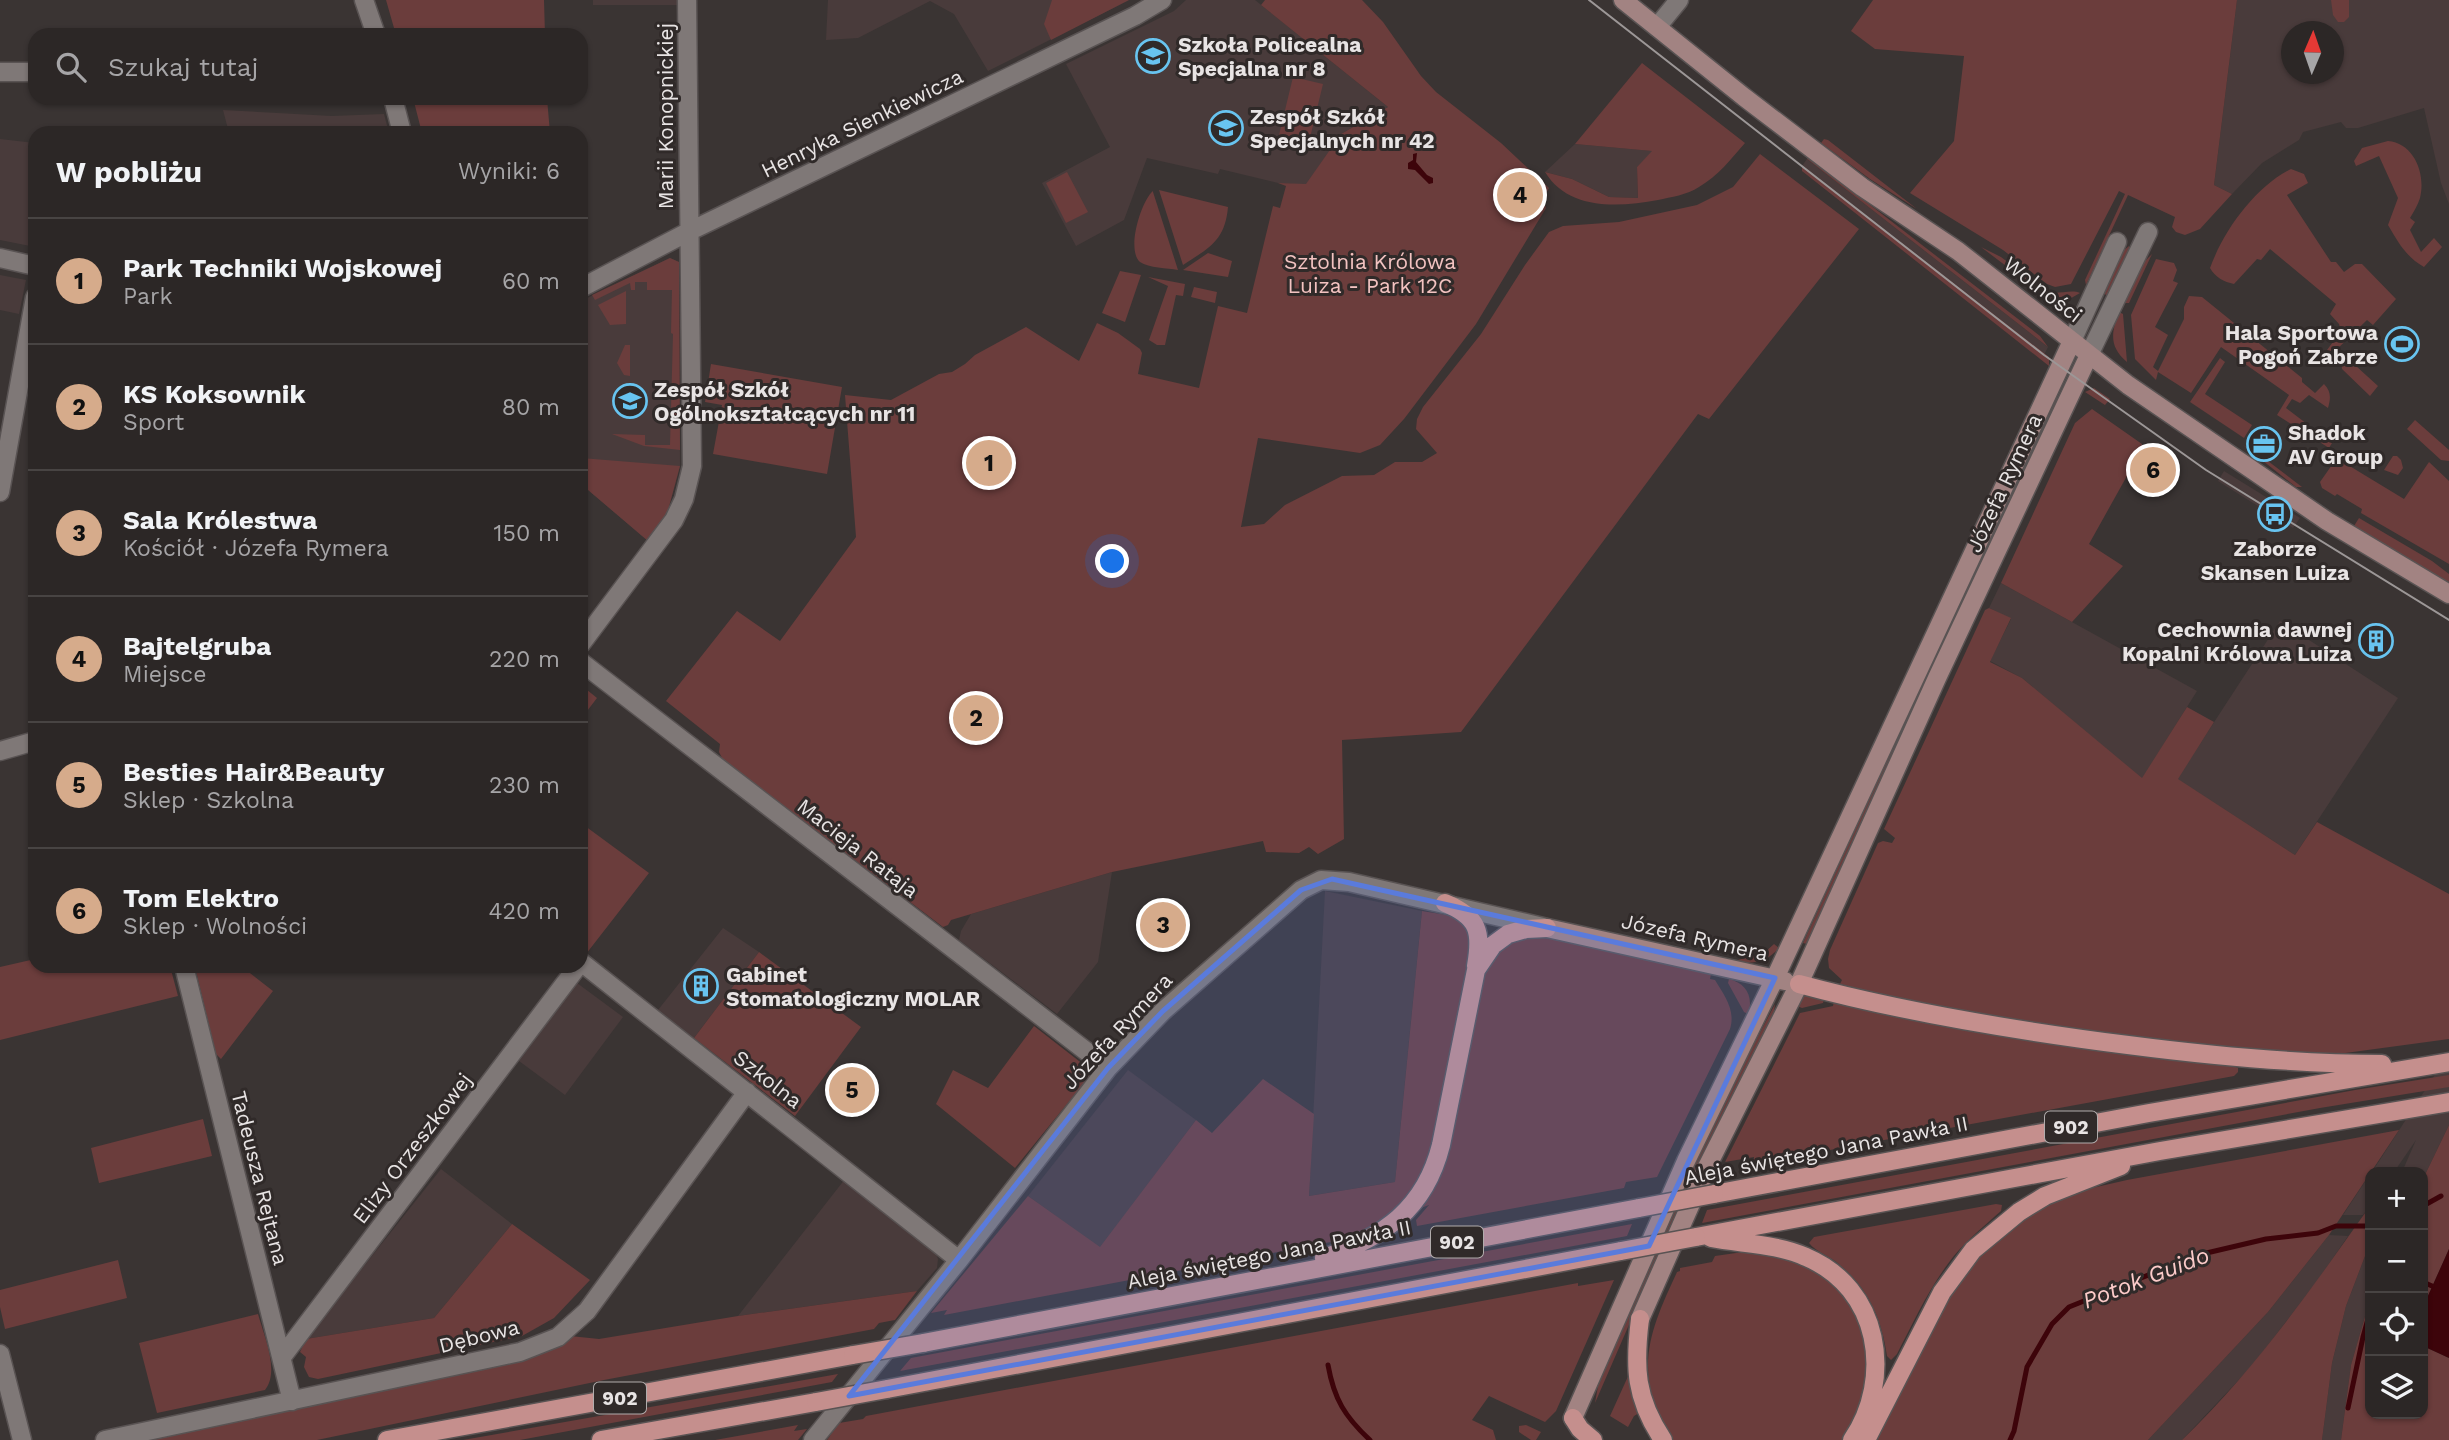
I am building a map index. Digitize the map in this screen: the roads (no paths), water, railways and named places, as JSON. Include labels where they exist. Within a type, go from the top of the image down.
[{"type":"main road","points":[[1275,1275],[1376,1236],[1409,1209],[1422,1193],[1435,1168],[1479,948],[1475,923],[1459,909],[1445,904]]},
{"type":"main road","points":[[1476,970],[1493,945],[1508,934],[1525,929],[1546,928]]},
{"type":"main road","points":[[1799,984],[1930,1013],[2099,1041],[2315,1064],[2428,1064]]},
{"type":"main road","name":"Aleja świętego Jana Pawła II","points":[[387,1440],[2149,1112],[2449,1062]]},
{"type":"main road","name":"902","points":[[601,1440],[2160,1151],[2449,1102]]},
{"type":"main road","points":[[1866,1440],[1942,1292],[1973,1250],[2020,1212],[2045,1196],[2160,1151]]},
{"type":"main road","points":[[1698,1237],[1774,1248],[1806,1256],[1827,1268],[1845,1284],[1869,1324],[1876,1367],[1875,1387],[1869,1410],[1852,1440]]},
{"type":"main road","points":[[1640,1319],[1636,1352],[1637,1382],[1643,1406],[1663,1440]]},
{"type":"main road","points":[[1573,1418],[1580,1429],[1593,1440]]},
{"type":"street","points":[[364,0],[374,28]]},
{"type":"street","name":"Marii Konopnickiej","points":[[588,635],[660,541],[684,499],[692,466],[688,0]]},
{"type":"street","name":"Henryka Sienkiewicza","points":[[588,284],[688,232],[1163,0]]},
{"type":"street","name":"Wolności","points":[[1623,0],[1862,187],[1958,251],[2137,391],[2327,521],[2449,594]]},
{"type":"street","points":[[1657,27],[1679,0]]},
{"type":"street","points":[[0,72],[28,72]]},
{"type":"street","points":[[395,105],[400,126]]},
{"type":"street","name":"Józefa Rymera","points":[[1640,1319],[1730,1119],[1799,984],[1937,678],[2148,232]]},
{"type":"street","name":"Józefa Rymera","points":[[1573,1418],[1686,1161],[1775,978],[2117,242]]},
{"type":"street","points":[[0,258],[28,264]]},
{"type":"street","points":[[0,492],[28,336]]},
{"type":"street","name":"Macieja Rataja","points":[[588,667],[1108,1068]]},
{"type":"street","points":[[0,751],[28,743]]},
{"type":"street","name":"Józefa Rymera","points":[[813,1440],[959,1260],[1108,1068],[1163,1011],[1311,883],[1332,879],[1349,882],[1799,984]]},
{"type":"street","name":"Szkolna","points":[[588,971],[747,1091],[959,1260]]},
{"type":"street","name":"Tadeusza Rejtana","points":[[186,973],[292,1401]]},
{"type":"street","name":"Elizy Orzeszkowej","points":[[282,1357],[572,973]]},
{"type":"street","name":"Dębowa","points":[[105,1440],[520,1352],[558,1337],[587,1311],[747,1091]]},
{"type":"street","points":[[0,1354],[22,1440]]},
{"type":"waterway","points":[[2428,1203],[2441,1196]]},
{"type":"waterway","name":"Potok Guido","points":[[2010,1440],[2027,1367],[2052,1324],[2069,1307],[2198,1255],[2266,1239],[2318,1233],[2336,1226],[2365,1226]]},
{"type":"waterway","name":"Potok Guido","points":[[2428,1284],[2432,1286]]},
{"type":"waterway","points":[[2348,1408],[2365,1330]]},
{"type":"waterway","points":[[1328,1365],[1342,1407],[1370,1440]]},
{"type":"tram line","points":[[1589,0],[2044,355],[2206,470],[2449,620]]},
{"type":"place","name":"Szkoła Policealna Specjalna nr 8","points":[[1153,56]]},
{"type":"place","name":"Zespół Szkół Specjalnych nr 42","points":[[1226,128]]},
{"type":"place","name":"Bajtelgruba","points":[[1520,195]]},
{"type":"place","name":"Hala Sportowa Pogoń Zabrze","points":[[2402,344]]},
{"type":"place","name":"Zespół Szkół Ogólnokształcących nr 11","points":[[630,401]]},
{"type":"place","name":"Shadok AV Group","points":[[2264,444]]},
{"type":"place","name":"Park Techniki Wojskowej","points":[[989,463]]},
{"type":"place","name":"Tom Elektro","points":[[2153,470]]},
{"type":"place","name":"Zaborze Skansen Luiza","points":[[2275,514]]},
{"type":"place","name":"Cechownia dawnej Kopalni Królowa Luiza","points":[[2376,641]]},
{"type":"place","name":"KS Koksownik","points":[[976,718]]},
{"type":"place","name":"Sala Królestwa","points":[[1163,925]]},
{"type":"place","name":"Gabinet Stomatologiczny MOLAR","points":[[701,986]]},
{"type":"place","name":"Besties Hair&Beauty","points":[[852,1090]]},
{"type":"park label","name":"Sztolnia Królowa Luiza - Park 12C","points":[[1370,273]]}]
